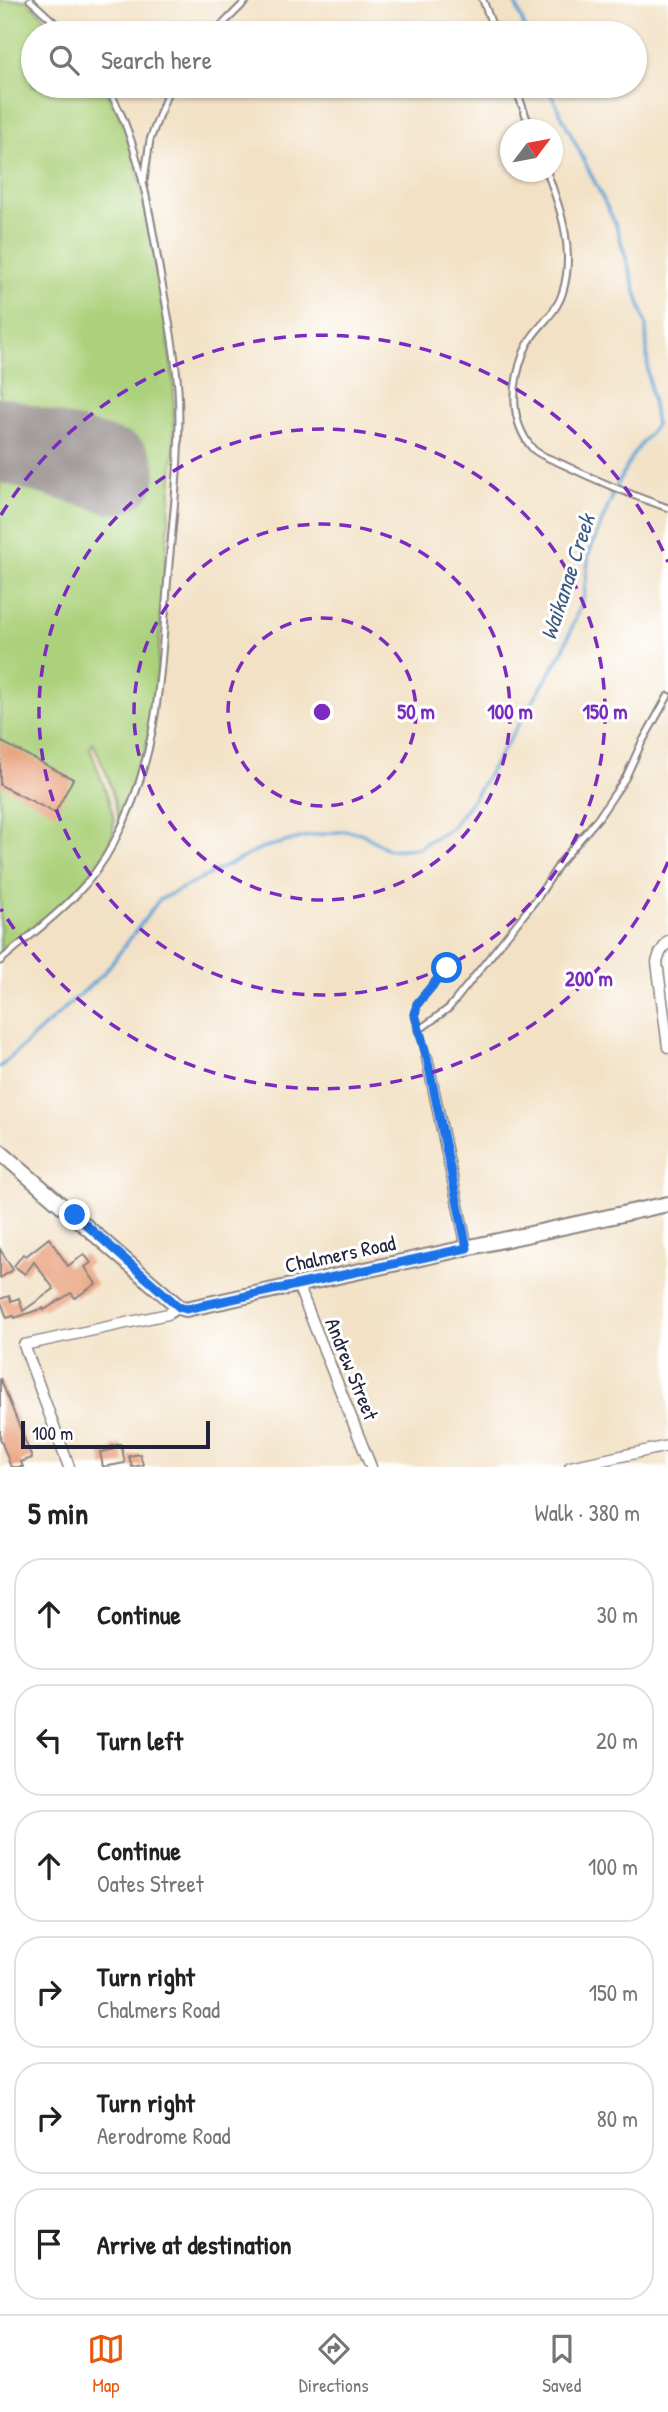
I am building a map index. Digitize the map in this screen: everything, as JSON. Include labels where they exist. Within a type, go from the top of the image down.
[{"type":"street","points":[[668,941],[657,962],[668,1047]]},
{"type":"street","points":[[427,1058],[467,1248]]},
{"type":"street","points":[[0,1152],[179,1307]]},
{"type":"street","name":"Chalmers Road","points":[[69,1467],[24,1345],[168,1314],[179,1307],[193,1308],[668,1204]]},
{"type":"street","name":"Andrew Street","points":[[298,1285],[370,1467]]},
{"type":"street","points":[[570,1467],[668,1446]]},
{"type":"lane","points":[[30,0],[53,21]]},
{"type":"lane","points":[[226,21],[247,0]]},
{"type":"lane","points":[[482,0],[490,21]]},
{"type":"lane","points":[[0,961],[75,897],[93,878],[114,843],[135,796],[150,750],[158,706],[177,448],[178,388],[144,184],[127,126],[113,98]]},
{"type":"lane","points":[[144,184],[150,140],[166,98]]},
{"type":"lane","points":[[519,98],[527,119]]},
{"type":"lane","points":[[550,182],[566,230],[568,247],[564,288],[557,309],[530,336],[523,354],[513,390],[516,417],[534,451],[606,485],[668,508]]},
{"type":"lane","points":[[419,1030],[449,1008],[538,897],[560,863],[599,817],[626,777],[668,696]]},
{"type":"lane","points":[[427,1058],[415,1015],[417,1004],[447,968]]},
{"type":"green space","points":[[0,0],[26,0],[49,21],[21,21],[21,98],[110,98],[125,126],[143,193],[168,335],[174,389],[174,450],[156,688],[148,740],[139,774],[120,823],[108,777],[93,743],[90,748],[113,816],[112,835],[104,855],[73,893],[0,954]]},
{"type":"building","points":[[0,741],[73,779],[55,813],[0,785]]},
{"type":"building","points":[[49,1238],[68,1266],[84,1254],[91,1263],[85,1267],[96,1284],[75,1298],[71,1293],[44,1310],[43,1308],[15,1318],[7,1318],[0,1299],[9,1296],[11,1301],[19,1298],[23,1311],[54,1289],[34,1262],[25,1274],[14,1266],[23,1254],[26,1256]]},
{"type":"building","points":[[0,1249],[13,1270],[0,1278]]},
{"type":"building","points":[[0,1378],[32,1458],[21,1462],[23,1467],[11,1467],[0,1438]]},
{"type":"building","points":[[121,1444],[125,1463],[103,1467],[100,1452],[112,1450],[112,1446]]},
{"type":"building","points":[[140,1454],[143,1465],[132,1467],[129,1456]]},
{"type":"waterway","name":"Waikanae Creek","points":[[514,0],[522,21]]},
{"type":"waterway","name":"Waikanae Creek","points":[[0,1067],[105,972],[159,900],[262,848],[308,836],[346,831],[361,833],[389,850],[418,848],[451,828],[473,799],[562,653],[584,596],[589,553],[617,485],[634,453],[656,425],[648,373],[646,325],[616,225],[553,98]]},
{"type":"runway","points":[[0,439],[114,472]]},
{"type":"route","points":[[75,1215],[179,1307],[186,1309],[467,1248],[427,1058],[415,1015],[417,1004],[447,968]]}]
